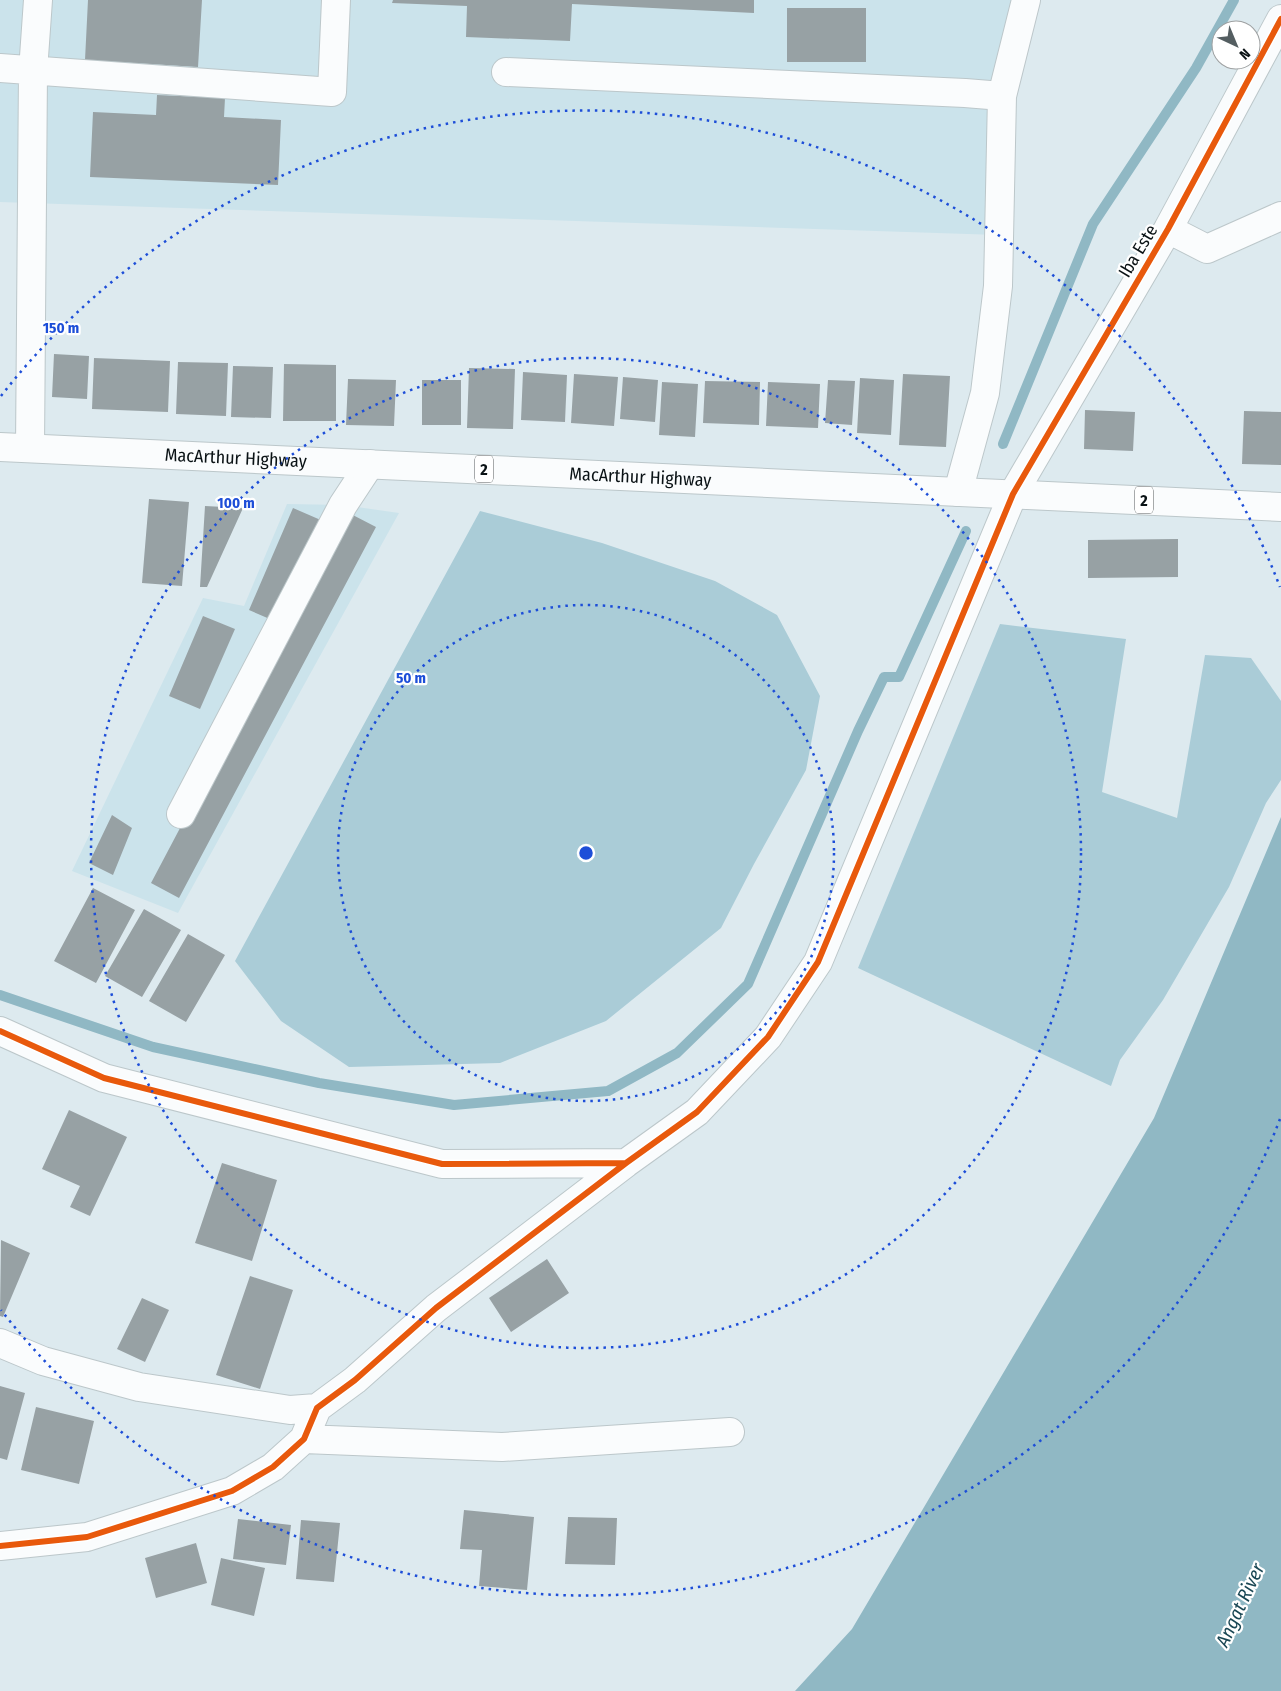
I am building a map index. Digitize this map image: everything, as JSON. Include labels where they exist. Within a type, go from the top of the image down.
[{"type":"main road","points":[[30,448],[33,70],[38,0]]},
{"type":"main road","points":[[0,68],[332,92],[336,0]]},
{"type":"main road","points":[[958,492],[985,393],[998,286],[1002,96],[1026,0]]},
{"type":"main road","name":"Iba Este","points":[[317,1408],[355,1380],[436,1308],[626,1163],[697,1112],[768,1037],[818,962],[1013,494],[1168,229],[1281,19]]},
{"type":"main road","points":[[506,72],[1002,96]]},
{"type":"main road","points":[[1168,229],[1207,248],[1281,216]]},
{"type":"main road","name":"MacArthur Highway","points":[[0,447],[1281,507]]},
{"type":"main road","points":[[181,814],[343,505],[370,464]]},
{"type":"main road","points":[[0,1031],[104,1078],[442,1164],[626,1163]]},
{"type":"main road","points":[[0,1343],[43,1361],[139,1388],[290,1410],[317,1408],[304,1438],[273,1467],[232,1490],[87,1537],[0,1546]]},
{"type":"main road","points":[[304,1438],[502,1447],[730,1432]]},
{"type":"shaded area","points":[[0,0],[1026,0],[998,235],[0,202]]},
{"type":"shaded area","points":[[287,504],[343,505],[399,513],[178,913],[72,871],[203,598],[244,606]]},
{"type":"shaded area","points":[[480,511],[602,543],[715,581],[777,615],[820,696],[806,770],[721,928],[606,1021],[500,1063],[349,1067],[281,1021],[235,961]]},
{"type":"shaded area","points":[[1000,624],[1126,639],[1102,792],[1177,818],[1205,655],[1251,658],[1281,701],[1281,780],[1266,803],[1229,887],[1163,1000],[1120,1060],[1111,1086],[858,968]]},
{"type":"water","name":"Angat River","points":[[1281,817],[1281,1691],[795,1691],[852,1629],[1154,1118]]},
{"type":"building","points":[[88,0],[202,0],[198,67],[85,60]]},
{"type":"building","points":[[393,0],[754,0],[754,13],[572,4],[570,41],[466,37],[467,6],[392,3]]},
{"type":"building","points":[[787,8],[866,8],[866,62],[787,62]]},
{"type":"building","points":[[157,95],[225,98],[224,117],[281,120],[278,185],[90,177],[93,112],[156,115]]},
{"type":"building","points":[[54,354],[89,356],[87,399],[52,397]]},
{"type":"building","points":[[94,358],[170,361],[168,412],[92,409]]},
{"type":"building","points":[[178,362],[228,363],[226,416],[176,414]]},
{"type":"building","points":[[284,364],[336,365],[336,421],[283,421]]},
{"type":"building","points":[[233,366],[273,367],[271,418],[231,417]]},
{"type":"building","points":[[469,368],[515,369],[513,429],[467,428]]},
{"type":"building","points":[[523,372],[567,375],[565,422],[521,420]]},
{"type":"building","points":[[574,374],[618,377],[614,426],[571,423]]},
{"type":"building","points":[[903,374],[950,376],[946,447],[899,445]]},
{"type":"building","points":[[623,377],[658,380],[655,422],[620,419]]},
{"type":"building","points":[[860,378],[894,380],[891,435],[857,433]]},
{"type":"building","points":[[348,379],[396,380],[394,426],[346,425]]},
{"type":"building","points":[[422,380],[461,380],[461,425],[422,425]]},
{"type":"building","points":[[828,380],[855,381],[852,425],[825,423]]},
{"type":"building","points":[[705,381],[760,382],[759,425],[703,423]]},
{"type":"building","points":[[662,382],[698,384],[695,437],[659,435]]},
{"type":"building","points":[[768,382],[820,384],[818,428],[766,426]]},
{"type":"building","points":[[1085,410],[1135,412],[1133,451],[1084,449]]},
{"type":"building","points":[[1244,411],[1281,412],[1281,465],[1242,464]]},
{"type":"building","points":[[149,499],[189,502],[182,586],[142,583]]},
{"type":"building","points":[[205,506],[243,508],[207,587],[200,587]]},
{"type":"building","points":[[293,508],[323,521],[279,623],[249,610]]},
{"type":"building","points":[[347,512],[376,527],[179,898],[151,883]]},
{"type":"building","points":[[1178,539],[1178,577],[1088,578],[1088,540]]},
{"type":"building","points":[[203,616],[235,629],[200,709],[169,696]]},
{"type":"building","points":[[112,815],[132,828],[113,875],[89,863]]},
{"type":"building","points":[[93,888],[135,910],[96,983],[54,961]]},
{"type":"building","points":[[144,909],[181,930],[142,997],[105,976]]},
{"type":"building","points":[[188,934],[225,955],[186,1022],[149,1001]]},
{"type":"building","points":[[69,1110],[127,1137],[90,1216],[70,1207],[80,1186],[42,1169]]},
{"type":"building","points":[[222,1163],[277,1180],[252,1261],[195,1243]]},
{"type":"building","points":[[1,1240],[30,1253],[3,1317],[0,1316]]},
{"type":"building","points":[[547,1259],[569,1293],[511,1332],[489,1298]]},
{"type":"building","points":[[250,1276],[293,1290],[260,1389],[216,1375]]},
{"type":"building","points":[[142,1298],[169,1310],[145,1362],[117,1349]]},
{"type":"building","points":[[0,1386],[25,1393],[7,1460],[0,1458]]},
{"type":"building","points":[[36,1407],[94,1421],[79,1484],[21,1470]]},
{"type":"building","points":[[464,1510],[534,1517],[527,1590],[479,1586],[482,1550],[460,1549]]},
{"type":"building","points":[[568,1517],[617,1518],[615,1565],[565,1564]]},
{"type":"building","points":[[238,1519],[291,1525],[286,1565],[233,1559]]},
{"type":"building","points":[[301,1520],[340,1523],[334,1582],[296,1579]]},
{"type":"building","points":[[196,1543],[207,1583],[156,1598],[145,1558]]},
{"type":"building","points":[[221,1558],[265,1568],[254,1616],[211,1605]]},
{"type":"waterway","points":[[1003,444],[1093,224],[1196,68],[1234,0]]},
{"type":"waterway","points":[[0,995],[153,1047],[319,1083],[454,1105],[608,1091],[677,1053],[748,984],[858,731],[884,677],[899,677],[966,531]]},
{"type":"cycle path","points":[[0,1546],[87,1537],[232,1491],[273,1467],[304,1439],[317,1408],[355,1380],[436,1308],[626,1163],[697,1112],[768,1037],[818,962],[1013,494],[1168,229],[1281,19]]},
{"type":"cycle path","points":[[0,1031],[104,1078],[442,1164],[626,1163]]}]
